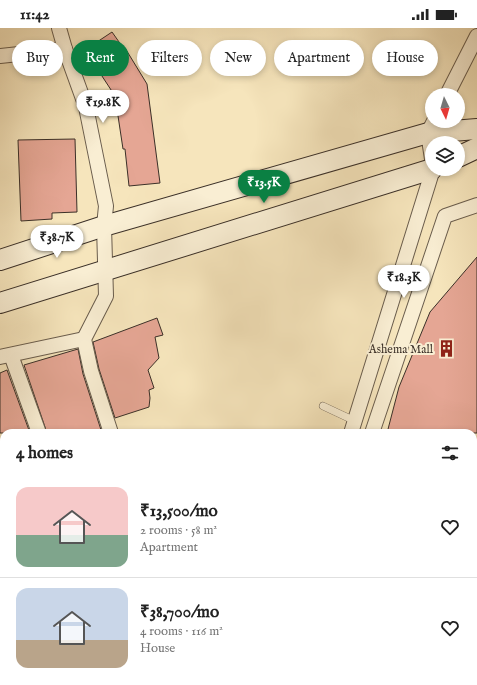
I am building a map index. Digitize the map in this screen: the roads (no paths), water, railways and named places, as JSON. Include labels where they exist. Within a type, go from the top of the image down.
[{"type":"street","points":[[59,28],[64,49],[86,107],[106,206],[104,226],[106,296],[84,339],[91,371],[110,429]]},
{"type":"street","points":[[451,88],[477,36]]},
{"type":"street","points":[[0,56],[64,49]]},
{"type":"street","points":[[0,260],[104,226],[428,128]]},
{"type":"street","points":[[454,128],[477,129]]},
{"type":"street","points":[[465,154],[477,148]]},
{"type":"street","points":[[0,303],[425,171]]},
{"type":"street","points":[[353,427],[431,176]]},
{"type":"street","points":[[373,429],[446,216],[477,206]]},
{"type":"street","points":[[36,429],[6,356],[84,339]]},
{"type":"lane","points":[[323,406],[353,427]]},
{"type":"place","name":"Ashema Mall","points":[[446,349]]}]
